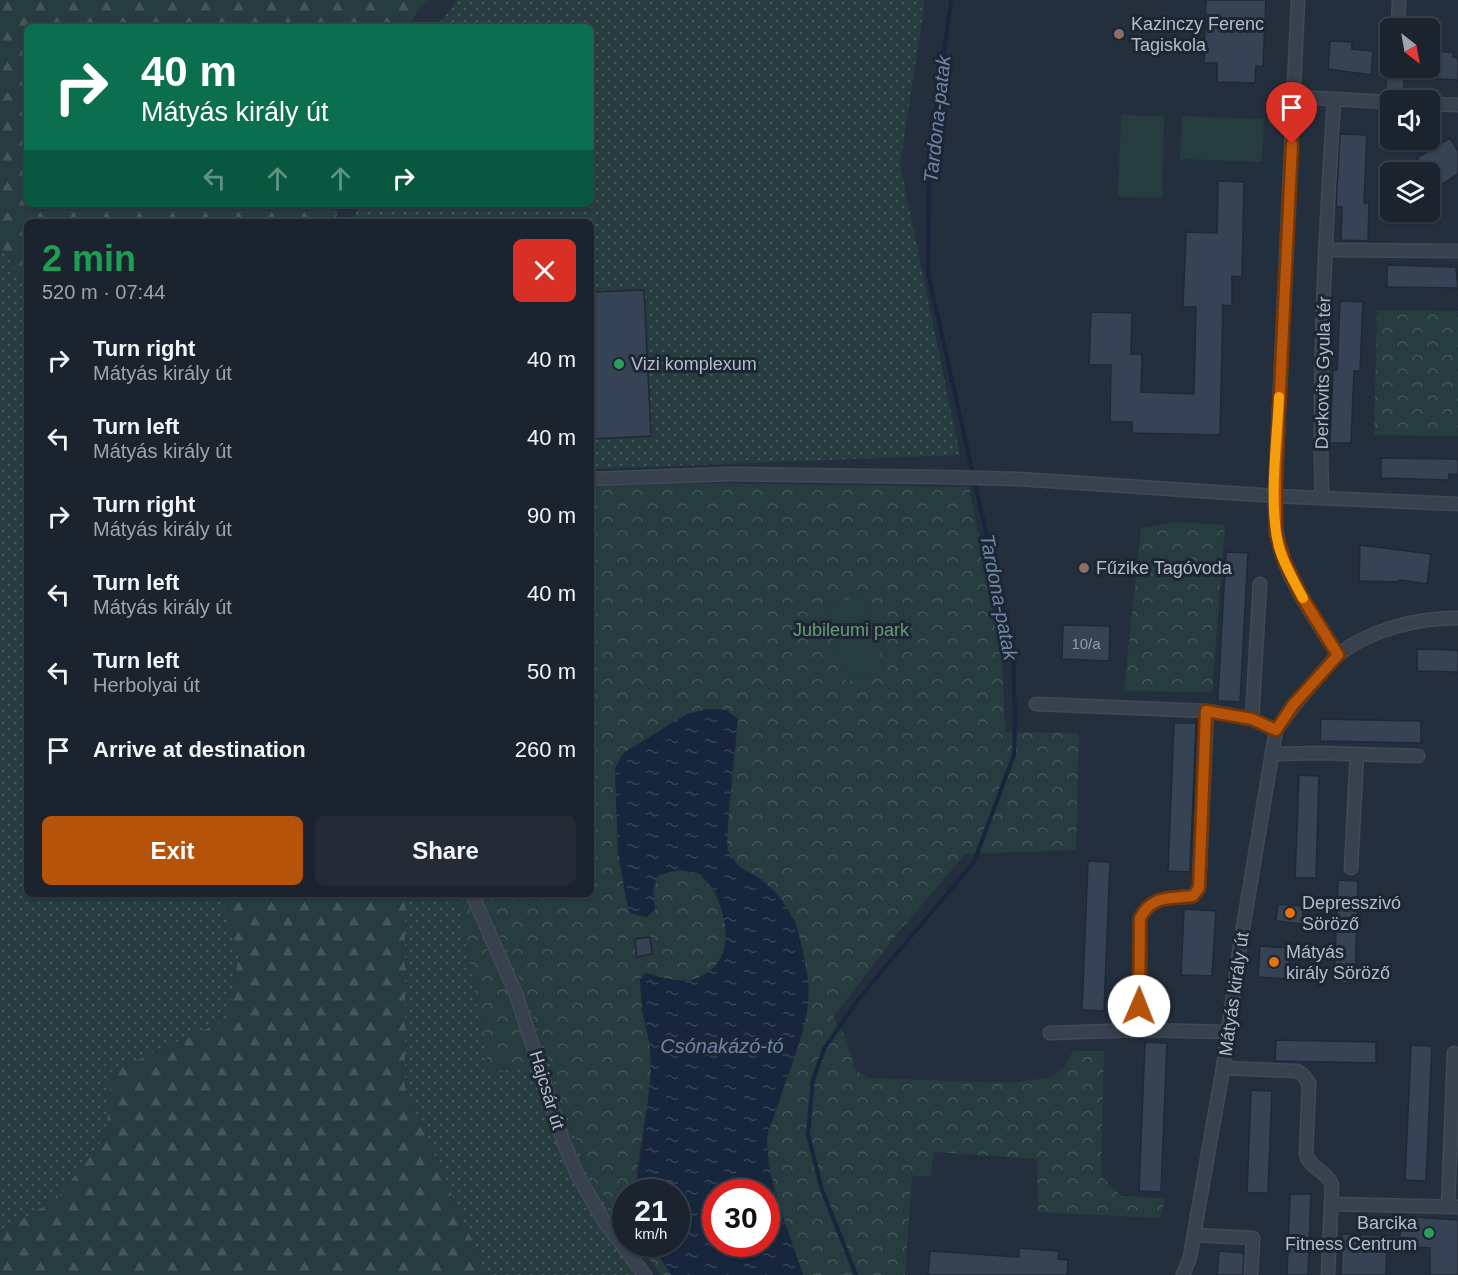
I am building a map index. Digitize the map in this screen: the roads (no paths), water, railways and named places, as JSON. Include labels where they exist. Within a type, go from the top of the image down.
[{"type":"street","points":[[1298,0],[1275,496],[1276,534],[1285,562],[1302,597],[1338,655]]},
{"type":"street","points":[[1399,18],[1400,0]]},
{"type":"street","points":[[1294,97],[1380,101]]},
{"type":"street","name":"Derkovits Gyula tér","points":[[1322,497],[1325,250],[1334,99]]},
{"type":"street","points":[[1440,104],[1458,105]]},
{"type":"street","points":[[1325,250],[1458,251]]},
{"type":"street","points":[[594,479],[732,474],[974,478],[1275,496],[1458,504]]},
{"type":"street","points":[[1252,719],[1260,584]]},
{"type":"street","name":"Mátyás király út","points":[[1190,1257],[1229,1032],[1240,946],[1274,754],[1276,730],[1293,705],[1338,655],[1373,634],[1400,625],[1458,618]]},
{"type":"street","points":[[1036,704],[1206,711],[1252,719],[1276,730]]},
{"type":"street","points":[[1140,1030],[1140,918],[1145,909],[1156,901],[1193,896],[1199,888],[1206,711]]},
{"type":"street","points":[[1274,754],[1418,756]]},
{"type":"street","points":[[1351,868],[1357,754]]},
{"type":"street","name":"Hajcsár út","points":[[473,897],[516,994],[563,1141],[576,1174],[605,1223],[645,1275]]},
{"type":"street","points":[[1050,1033],[1140,1030],[1229,1032]]},
{"type":"street","points":[[1333,1204],[1453,1207],[1454,1053]]},
{"type":"street","points":[[1223,1068],[1298,1071],[1309,1083],[1306,1154],[1313,1166],[1330,1178],[1332,1185],[1329,1275]]},
{"type":"street","points":[[1194,1235],[1253,1238],[1251,1275]]},
{"type":"street","points":[[1183,1275],[1190,1257]]},
{"type":"street","points":[[1190,1257],[1192,1275]]},
{"type":"water","name":"Csónakázó-tó","points":[[707,709],[726,710],[738,719],[729,809],[728,850],[740,867],[775,892],[790,913],[799,935],[807,974],[807,1008],[799,1043],[769,1128],[767,1140],[771,1179],[702,1179],[702,1257],[780,1257],[780,1209],[803,1275],[671,1275],[659,1257],[690,1257],[690,1179],[638,1179],[651,1075],[650,1045],[642,1011],[640,979],[646,973],[681,981],[692,980],[703,975],[712,969],[723,954],[726,934],[717,896],[699,873],[679,870],[658,875],[653,890],[655,909],[647,917],[631,913],[628,909],[618,852],[615,769],[625,752],[687,714]]},
{"type":"waterway","name":"Tardona-patak","points":[[856,1275],[822,1190],[808,1134],[813,1080],[824,1049],[860,997],[974,862],[1014,755],[1013,653],[928,273],[929,170],[951,0]]},
{"type":"place","name":"Kazinczy Ferenc Tagiskola","points":[[1119,34]]},
{"type":"place","name":"Vizi komplexum","points":[[619,364]]},
{"type":"place","name":"Fűzike Tagóvoda","points":[[1084,568]]},
{"type":"place","name":"Depresszivó Söröző","points":[[1290,913]]},
{"type":"place","name":"Mátyás király Söröző","points":[[1274,962]]},
{"type":"place","name":"Barcika Fitness Centrum","points":[[1429,1233]]},
{"type":"park label","name":"Jubileumi park","points":[[851,630]]}]
